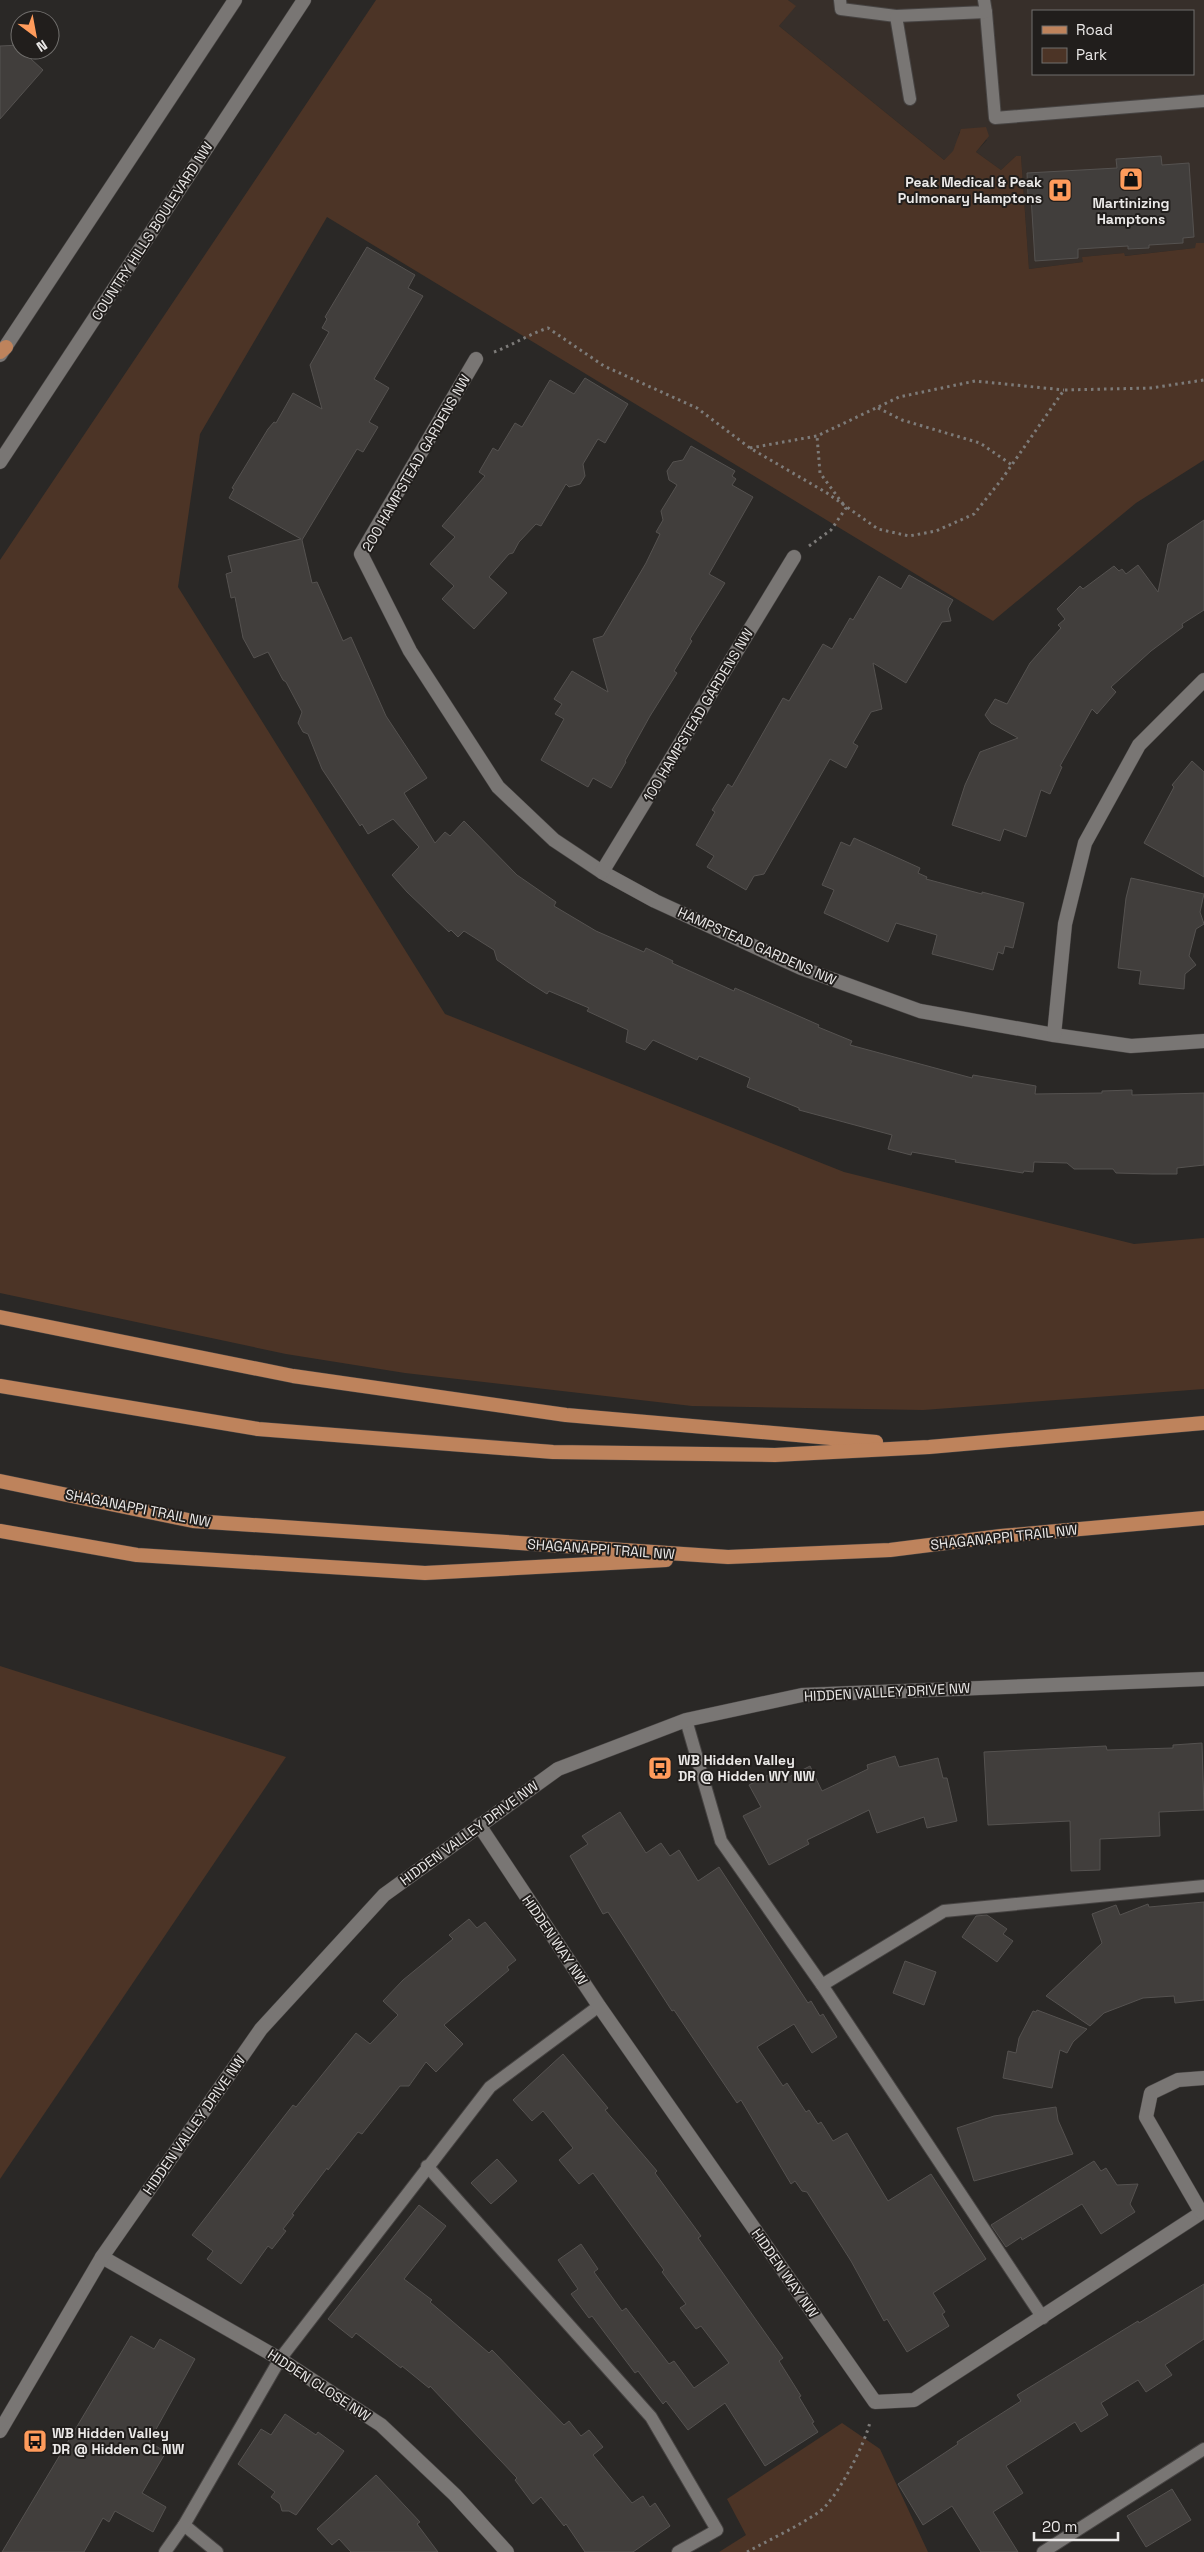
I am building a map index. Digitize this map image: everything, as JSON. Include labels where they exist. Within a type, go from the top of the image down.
[{"type":"main road","points":[[0,1317],[293,1376],[566,1416],[929,1447]]},
{"type":"main road","points":[[0,1386],[258,1429],[553,1452],[775,1454],[929,1447],[1204,1423]]},
{"type":"main road","name":"SHAGANAPPI TRAIL NW","points":[[0,1481],[193,1521],[728,1557],[890,1550],[1001,1536],[1204,1518]]},
{"type":"main road","points":[[0,1531],[137,1554],[425,1573],[728,1557]]},
{"type":"street","points":[[2,351],[235,0]]},
{"type":"street","name":"COUNTRY HILLS BOULEVARD NW","points":[[0,462],[304,0]]},
{"type":"street","name":"200 HAMPSTEAD GARDENS NW","points":[[476,359],[361,554],[410,651],[498,787],[554,840],[602,872]]},
{"type":"street","name":"100 HAMPSTEAD GARDENS NW","points":[[602,872],[794,557]]},
{"type":"street","points":[[1054,1036],[1065,924],[1085,843],[1139,744],[1204,680]]},
{"type":"street","name":"HAMPSTEAD GARDENS NW","points":[[602,872],[655,901],[801,968],[920,1011],[1054,1036],[1132,1046],[1204,1041]]},
{"type":"street","name":"HIDDEN VALLEY DRIVE NW","points":[[0,2431],[102,2257],[261,2029],[384,1895],[558,1769],[686,1720],[802,1696],[1204,1679]]},
{"type":"street","name":"HIDDEN WAY NW","points":[[479,1825],[599,2006],[875,2402]]},
{"type":"street","points":[[875,2402],[914,2400],[1043,2318],[1203,2211],[1146,2117],[1151,2093],[1178,2080],[1204,2078]]},
{"type":"street","name":"HIDDEN CLOSE NW","points":[[102,2257],[280,2359],[381,2425],[455,2494],[507,2552]]},
{"type":"lane","points":[[840,0],[841,9],[896,16],[985,6],[995,118],[1204,102]]},
{"type":"lane","points":[[896,16],[910,99]]},
{"type":"lane","points":[[686,1720],[720,1841],[822,1985],[1043,2318]]},
{"type":"lane","points":[[822,1985],[944,1911],[1204,1886]]},
{"type":"lane","points":[[165,2552],[184,2525],[280,2359],[427,2166],[490,2087],[599,2006]]},
{"type":"lane","points":[[427,2166],[651,2417],[717,2530],[678,2552]]},
{"type":"lane","points":[[1043,2552],[1204,2449]]},
{"type":"lane","points":[[184,2525],[217,2552]]},
{"type":"path","points":[[476,359],[520,342],[533,333],[548,328],[604,366],[697,408],[750,448],[827,493],[878,529],[909,536],[936,530],[974,514],[1012,465],[1064,390]]},
{"type":"path","points":[[750,448],[817,436],[899,397],[975,381],[1064,390],[1151,388],[1204,380]]},
{"type":"path","points":[[878,407],[902,420],[980,443],[1012,465]]},
{"type":"path","points":[[817,436],[820,473],[846,508]]},
{"type":"path","points":[[794,557],[831,530],[846,508]]},
{"type":"path","points":[[747,2552],[820,2510],[848,2473],[867,2435],[875,2402]]},
{"type":"shaded area","points":[[788,0],[1204,0],[1204,243],[1196,243],[1196,248],[1124,256],[1124,253],[1083,257],[1083,262],[1029,269],[1021,156],[1016,156],[1001,170],[976,152],[987,140],[959,132],[958,141],[953,152],[944,160],[779,26],[795,6]]},
{"type":"green space","points":[[376,0],[788,0],[796,6],[779,26],[944,160],[953,151],[961,129],[986,127],[989,136],[976,152],[1001,170],[1016,156],[1021,156],[1029,269],[1083,262],[1082,257],[1124,253],[1125,256],[1195,248],[1196,243],[1204,243],[1204,460],[1136,503],[993,621],[327,217],[200,434],[178,587],[445,1014],[844,1172],[1134,1244],[1204,1238],[1204,1389],[923,1410],[692,1406],[405,1373],[286,1354],[0,1293],[0,560]]},
{"type":"green space","points":[[0,1666],[286,1757],[0,2179]]},
{"type":"green space","points":[[842,2423],[880,2449],[928,2552],[719,2552],[746,2535],[727,2499]]},
{"type":"building","points":[[0,46],[10,46],[10,60],[32,60],[43,70],[0,119]]},
{"type":"building","points":[[1161,156],[1162,165],[1189,163],[1194,237],[1183,238],[1183,243],[1149,245],[1149,248],[1128,249],[1128,246],[1078,249],[1078,258],[1035,261],[1031,196],[1028,196],[1027,173],[1117,168],[1116,159]]},
{"type":"building","points":[[367,247],[415,275],[408,288],[423,296],[374,379],[389,388],[369,422],[378,427],[363,452],[357,449],[302,540],[312,583],[317,582],[343,641],[351,637],[386,716],[427,778],[404,793],[435,843],[445,832],[450,836],[464,821],[517,875],[556,902],[554,906],[596,931],[644,952],[646,948],[673,961],[672,963],[734,991],[735,988],[819,1025],[818,1027],[852,1041],[850,1045],[972,1078],[973,1075],[1036,1086],[1035,1094],[1102,1093],[1102,1091],[1132,1090],[1132,1095],[1204,1093],[1204,1165],[1177,1168],[1177,1174],[1152,1174],[1116,1173],[1113,1169],[1074,1169],[1067,1163],[1034,1162],[1033,1172],[1024,1171],[1023,1173],[955,1162],[956,1160],[912,1152],[911,1155],[888,1149],[892,1135],[799,1110],[799,1108],[747,1087],[750,1078],[699,1056],[697,1060],[653,1040],[645,1050],[626,1042],[628,1030],[587,1011],[589,1008],[549,991],[547,994],[497,960],[494,950],[464,931],[458,937],[451,930],[449,932],[407,892],[392,875],[419,847],[393,819],[368,834],[362,824],[360,826],[322,769],[308,734],[303,732],[298,723],[302,712],[268,652],[254,658],[243,638],[235,597],[231,598],[226,574],[232,572],[228,556],[301,539],[229,498],[234,489],[232,488],[268,429],[274,422],[276,423],[293,393],[322,409],[310,365],[329,332],[322,328],[327,319],[325,317]]},
{"type":"building","points":[[585,378],[628,404],[605,443],[598,439],[583,464],[585,476],[580,484],[569,487],[566,484],[541,526],[536,524],[519,542],[513,553],[509,554],[489,577],[507,593],[474,629],[442,599],[454,586],[430,564],[455,537],[442,526],[485,476],[479,472],[493,448],[498,451],[515,423],[522,427],[550,380],[574,394]]},
{"type":"building","points":[[691,446],[735,471],[732,476],[736,479],[732,485],[753,497],[709,574],[725,583],[690,639],[692,641],[674,671],[677,673],[650,716],[611,788],[593,778],[588,787],[541,760],[564,719],[555,714],[562,704],[554,699],[572,671],[608,692],[593,639],[603,636],[646,563],[660,534],[656,532],[663,520],[661,511],[677,485],[669,480],[667,471],[673,462],[683,460]]},
{"type":"building","points":[[1204,520],[1204,610],[1182,624],[1183,627],[1151,651],[1111,687],[1116,692],[1097,714],[1092,709],[1060,766],[1062,767],[1050,794],[1041,790],[1026,837],[1004,829],[1000,841],[952,825],[965,785],[980,752],[1018,738],[991,723],[985,715],[995,699],[1007,704],[1030,663],[1061,628],[1058,625],[1065,619],[1057,609],[1080,586],[1083,589],[1114,566],[1119,571],[1122,569],[1126,574],[1138,565],[1158,592],[1168,544]]},
{"type":"building","points":[[909,575],[953,600],[948,609],[951,621],[942,622],[906,683],[873,663],[882,709],[871,712],[853,743],[858,746],[846,768],[830,759],[764,874],[754,876],[746,890],[707,867],[714,856],[696,845],[715,812],[712,810],[728,784],[732,787],[783,698],[789,701],[823,644],[832,649],[850,618],[853,620],[879,576],[901,589]]},
{"type":"building","points":[[1192,761],[1204,772],[1204,877],[1144,843],[1174,787],[1172,785]]},
{"type":"building","points":[[854,838],[920,868],[918,873],[927,877],[926,879],[1024,903],[1013,948],[1005,946],[1003,954],[998,952],[993,970],[932,954],[937,935],[896,923],[888,942],[824,913],[834,890],[822,885],[841,842],[850,846]]},
{"type":"building","points":[[1131,878],[1204,894],[1200,912],[1204,924],[1196,929],[1189,956],[1196,965],[1185,974],[1184,989],[1139,984],[1141,971],[1118,968],[1126,898]]},
{"type":"building","points":[[1202,1743],[1204,1810],[1159,1812],[1160,1836],[1100,1839],[1100,1870],[1071,1871],[1070,1821],[988,1825],[984,1752],[1106,1746],[1107,1750],[1173,1748],[1173,1745]]},
{"type":"building","points":[[895,1756],[899,1767],[938,1758],[943,1778],[947,1778],[957,1821],[927,1828],[924,1817],[877,1833],[869,1810],[807,1840],[809,1844],[769,1865],[743,1816],[761,1807],[749,1785],[776,1771],[781,1781],[810,1766],[822,1791],[868,1769],[867,1765]]},
{"type":"building","points":[[620,1812],[646,1853],[661,1843],[670,1856],[679,1850],[698,1881],[719,1867],[808,2003],[811,2001],[820,2016],[823,2014],[837,2037],[812,2053],[794,2024],[757,2047],[783,2086],[787,2083],[806,2112],[809,2110],[818,2124],[821,2122],[833,2141],[847,2133],[888,2201],[931,2174],[986,2259],[933,2293],[945,2312],[942,2314],[949,2326],[907,2352],[887,2319],[884,2321],[851,2261],[807,2192],[802,2191],[795,2181],[791,2184],[741,2100],[737,2103],[674,2010],[672,2011],[608,1912],[603,1914],[570,1856],[588,1844],[582,1836]]},
{"type":"building","points":[[1204,1902],[1204,2000],[1175,2003],[1174,1996],[1143,1998],[1104,2013],[1090,2026],[1046,1996],[1102,1943],[1092,1914],[1116,1905],[1120,1915],[1148,1904],[1149,1907]]},
{"type":"building","points":[[987,1915],[1007,1929],[1003,1934],[1013,1941],[997,1962],[962,1937],[976,1916]]},
{"type":"building","points":[[469,1919],[477,1928],[485,1922],[516,1960],[507,1967],[509,1970],[444,2025],[463,2044],[436,2072],[426,2062],[409,2086],[400,2086],[362,2134],[358,2132],[328,2170],[327,2168],[292,2214],[294,2215],[283,2229],[286,2231],[272,2249],[268,2246],[241,2284],[207,2259],[213,2251],[192,2235],[293,2105],[296,2107],[356,2033],[370,2044],[398,2015],[383,2001],[403,1980],[453,1939],[449,1935]]},
{"type":"building","points":[[905,1961],[936,1972],[924,2005],[893,1993]]},
{"type":"building","points":[[1037,2010],[1087,2029],[1073,2042],[1067,2053],[1060,2050],[1052,2088],[1003,2078],[1008,2051],[1016,2053],[1019,2038],[1033,2011],[1036,2012]]},
{"type":"building","points":[[563,2054],[608,2108],[605,2110],[657,2171],[655,2173],[701,2236],[698,2238],[783,2358],[779,2361],[801,2396],[799,2397],[818,2432],[765,2466],[725,2403],[688,2430],[666,2401],[663,2404],[638,2371],[635,2373],[592,2316],[589,2318],[571,2294],[578,2289],[558,2260],[581,2244],[598,2269],[594,2272],[622,2311],[626,2308],[669,2364],[674,2361],[694,2388],[729,2363],[701,2326],[696,2329],[680,2308],[686,2304],[662,2272],[664,2270],[593,2173],[579,2184],[559,2160],[573,2148],[543,2111],[532,2121],[513,2100]]},
{"type":"building","points":[[1056,2107],[1058,2120],[1073,2154],[974,2181],[957,2128],[994,2116]]},
{"type":"building","points":[[497,2159],[517,2181],[491,2204],[471,2183]]},
{"type":"building","points":[[1094,2161],[1101,2171],[1106,2168],[1117,2185],[1138,2184],[1130,2204],[1135,2212],[1101,2234],[1082,2204],[1022,2240],[1021,2237],[1006,2247],[991,2225]]},
{"type":"building","points":[[419,2205],[446,2226],[404,2279],[432,2300],[430,2302],[489,2353],[492,2350],[564,2425],[569,2421],[581,2436],[589,2430],[603,2447],[593,2455],[632,2503],[643,2496],[650,2507],[655,2503],[670,2526],[633,2552],[585,2552],[566,2524],[564,2526],[541,2497],[533,2504],[515,2480],[517,2478],[430,2386],[429,2388],[402,2366],[401,2368],[356,2333],[352,2338],[328,2319]]},
{"type":"building","points":[[1204,2284],[1204,2339],[1165,2365],[1172,2375],[1146,2392],[1138,2380],[1101,2403],[1108,2415],[1081,2432],[1075,2422],[1006,2466],[1023,2493],[993,2512],[1018,2552],[981,2552],[952,2506],[923,2525],[898,2484],[958,2444],[957,2442],[1021,2401],[1017,2395],[1138,2321],[1139,2323]]},
{"type":"building","points":[[131,2336],[154,2349],[160,2339],[195,2359],[149,2442],[166,2452],[142,2493],[166,2507],[153,2532],[115,2511],[109,2522],[103,2518],[84,2552],[2,2552]]},
{"type":"building","points":[[285,2414],[316,2435],[318,2432],[344,2451],[296,2515],[289,2511],[282,2511],[280,2504],[271,2497],[275,2492],[238,2464],[261,2429],[271,2435]]},
{"type":"building","points":[[376,2475],[420,2522],[417,2524],[438,2552],[351,2552],[339,2539],[332,2545],[317,2529]]},
{"type":"building","points":[[1172,2489],[1191,2520],[1146,2547],[1127,2516]]},
{"type":"place","name":"Martinizing Hamptons","points":[[1131,179]]},
{"type":"place","name":"Peak Medical & Peak Pulmonary Hamptons","points":[[1060,190]]},
{"type":"place","name":"WB Hidden Valley DR @ Hidden WY NW","points":[[660,1768]]},
{"type":"place","name":"WB Hidden Valley DR @ Hidden CL NW","points":[[35,2441]]}]
